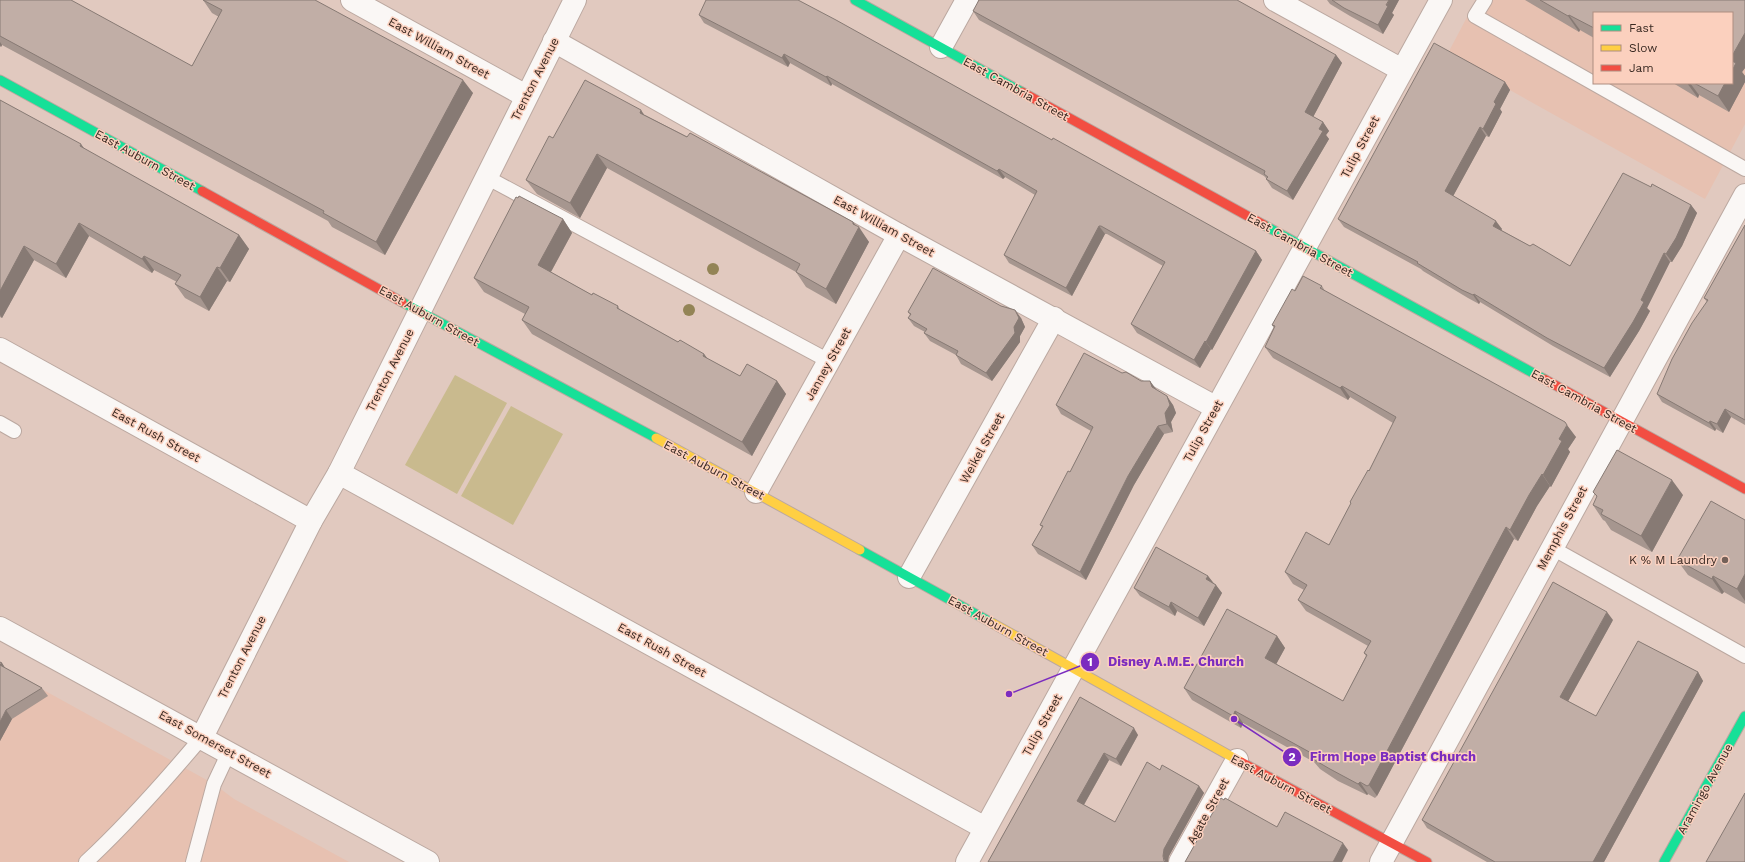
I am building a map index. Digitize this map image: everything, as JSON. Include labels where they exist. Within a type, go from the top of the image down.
[{"type":"street","name":"East William Street","points":[[352,0],[526,96]]},
{"type":"street","name":"Trenton Avenue","points":[[202,737],[311,521],[338,473],[420,312],[575,0]]},
{"type":"street","name":"East Cambria Street","points":[[855,0],[1745,489]]},
{"type":"street","points":[[941,47],[967,0]]},
{"type":"street","points":[[1275,0],[1402,70]]},
{"type":"street","name":"Tulip Street","points":[[967,862],[1216,408],[1306,248],[1441,0]]},
{"type":"street","name":"East William Street","points":[[554,41],[899,235],[1054,318],[1216,408]]},
{"type":"street","name":"East Auburn Street","points":[[0,80],[420,312],[756,492],[1236,760],[1427,862]]},
{"type":"street","name":"Memphis Street","points":[[1381,862],[1745,194]]},
{"type":"street","name":"Janney Street","points":[[756,492],[899,235]]},
{"type":"street","name":"Weikel Street","points":[[909,577],[1054,318]]},
{"type":"street","name":"East Rush Street","points":[[0,349],[311,521]]},
{"type":"street","name":"East Rush Street","points":[[338,473],[985,828]]},
{"type":"street","name":"East Somerset Street","points":[[0,628],[202,737],[427,862]]},
{"type":"street","name":"Aramingo Avenue","points":[[1664,862],[1745,716]]},
{"type":"street","name":"Agate Street","points":[[1180,862],[1236,760]]},
{"type":"lane","points":[[1485,0],[1475,16],[1593,83]]},
{"type":"lane","points":[[1595,84],[1745,169]]},
{"type":"lane","points":[[486,177],[829,361]]},
{"type":"lane","points":[[0,423],[14,431]]},
{"type":"lane","points":[[1552,548],[1745,656]]},
{"type":"lane","points":[[86,862],[115,836],[155,793],[202,737]]},
{"type":"lane","points":[[193,862],[214,784],[229,752]]},
{"type":"shaded area","points":[[1476,0],[1745,0],[1745,124],[1705,199],[1447,55]]},
{"type":"shaded area","points":[[455,375],[507,403],[457,494],[405,465]]},
{"type":"shaded area","points":[[511,406],[563,434],[513,525],[461,496]]},
{"type":"shaded area","points":[[9,671],[214,784],[234,799],[349,862],[0,862],[0,687]]},
{"type":"building","points":[[0,0],[71,0],[192,66],[222,10],[203,0],[315,0],[463,80],[376,242],[323,213],[324,211],[0,36]]},
{"type":"building","points":[[706,0],[798,0],[1052,140],[1053,138],[1256,251],[1206,342],[1205,341],[1194,360],[1131,324],[1165,262],[1101,226],[1099,226],[1066,288],[1004,255],[1037,191],[999,169],[997,171],[827,76],[826,77],[784,54],[782,58],[699,15]]},
{"type":"building","points":[[979,0],[1237,0],[1336,55],[1305,112],[1323,122],[1319,129],[1323,131],[1287,191],[1266,179],[1268,177],[1264,174],[1265,171],[973,11]]},
{"type":"building","points":[[1332,0],[1389,0],[1386,5],[1388,6],[1378,25],[1344,8]]},
{"type":"building","points":[[1540,0],[1745,0],[1745,33],[1733,54],[1733,12],[1593,12],[1593,27],[1569,15],[1568,16]]},
{"type":"building","points":[[1434,43],[1505,82],[1494,102],[1496,104],[1483,129],[1480,127],[1445,191],[1496,221],[1493,226],[1530,246],[1533,244],[1570,266],[1623,173],[1651,187],[1652,184],[1691,205],[1676,238],[1666,254],[1664,253],[1641,300],[1644,302],[1604,368],[1547,338],[1474,294],[1473,295],[1462,290],[1417,263],[1418,262],[1338,219]]},
{"type":"building","points":[[1733,62],[1736,63],[1733,69]]},
{"type":"building","points":[[585,80],[641,110],[640,113],[687,137],[690,133],[853,222],[853,224],[859,227],[826,289],[796,272],[800,264],[597,154],[570,203],[526,180],[549,136],[553,138]]},
{"type":"building","points":[[1696,84],[1724,84],[1718,96]]},
{"type":"building","points":[[0,100],[81,144],[80,146],[239,235],[220,268],[217,267],[200,297],[175,284],[181,275],[144,256],[142,259],[79,223],[56,264],[24,246],[0,291]]},
{"type":"building","points":[[519,196],[563,219],[538,265],[592,295],[593,293],[618,306],[617,308],[678,342],[680,340],[704,354],[703,356],[740,376],[747,364],[777,381],[742,442],[522,320],[529,307],[474,278],[516,197],[518,198]]},
{"type":"building","points":[[1745,225],[1745,420],[1725,409],[1717,424],[1710,421],[1709,423],[1657,394],[1672,359],[1692,323],[1708,300],[1704,298]]},
{"type":"building","points":[[933,268],[1001,306],[1015,310],[1019,318],[1014,327],[1015,333],[986,373],[956,355],[958,351],[924,333],[927,329],[908,318],[911,314],[908,312]]},
{"type":"building","points":[[1303,276],[1322,286],[1320,288],[1565,422],[1567,425],[1559,439],[1562,441],[1543,475],[1542,474],[1529,495],[1510,530],[1506,527],[1369,785],[1367,786],[1360,782],[1358,784],[1330,769],[1311,758],[1313,754],[1235,711],[1233,716],[1184,688],[1227,609],[1277,636],[1265,658],[1343,701],[1367,655],[1364,653],[1371,641],[1298,600],[1307,585],[1285,572],[1306,532],[1329,545],[1351,503],[1350,502],[1368,470],[1369,471],[1396,417],[1342,386],[1340,388],[1265,347],[1275,326],[1272,325],[1292,289],[1295,291]]},
{"type":"building","points":[[1084,353],[1122,373],[1126,372],[1141,381],[1150,381],[1152,387],[1167,396],[1170,405],[1165,413],[1167,424],[1158,426],[1128,476],[1080,572],[1032,545],[1043,526],[1040,525],[1093,427],[1056,405]]},
{"type":"building","points":[[1617,450],[1672,480],[1641,536],[1601,514],[1603,510],[1593,505],[1597,496],[1593,492]]},
{"type":"building","points":[[1711,501],[1745,520],[1745,574],[1737,589],[1713,576],[1712,579],[1677,560]]},
{"type":"building","points":[[1156,547],[1208,576],[1206,579],[1216,585],[1198,618],[1171,602],[1169,607],[1134,588]]},
{"type":"building","points":[[1553,582],[1607,612],[1560,697],[1596,716],[1638,641],[1698,672],[1593,862],[1495,862],[1422,820]]},
{"type":"building","points":[[0,665],[42,688],[6,710],[0,722]]},
{"type":"building","points":[[1080,697],[1134,728],[1116,759],[1104,753],[1077,801],[1115,822],[1147,762],[1160,770],[1162,765],[1199,786],[1164,849],[1163,856],[1165,862],[988,862]]},
{"type":"building","points":[[1745,793],[1745,862],[1706,862]]},
{"type":"building","points":[[1221,798],[1224,800],[1225,798],[1277,827],[1285,812],[1343,843],[1333,862],[1185,862]]},
{"type":"traffic: fast","points":[[855,0],[1022,92]]},
{"type":"traffic: fast","points":[[0,80],[202,191]]},
{"type":"traffic: fast","points":[[1264,225],[1544,379]]},
{"type":"traffic: fast","points":[[402,302],[656,438]]},
{"type":"traffic: fast","points":[[860,550],[992,623]]},
{"type":"traffic: fast","points":[[1664,862],[1745,716]]},
{"type":"traffic: slow","points":[[656,438],[860,550]]},
{"type":"traffic: slow","points":[[992,623],[1241,762]]},
{"type":"traffic: jam","points":[[1022,92],[1264,225]]},
{"type":"traffic: jam","points":[[202,191],[402,302]]},
{"type":"traffic: jam","points":[[1544,379],[1745,489]]},
{"type":"traffic: jam","points":[[1241,762],[1427,862]]},
{"type":"place","name":"K % M Laundry","points":[[1725,560]]},
{"type":"place","name":"Disney A.M.E. Church","points":[[1009,694]]},
{"type":"place","name":"Firm Hope Baptist Church","points":[[1234,719]]}]
